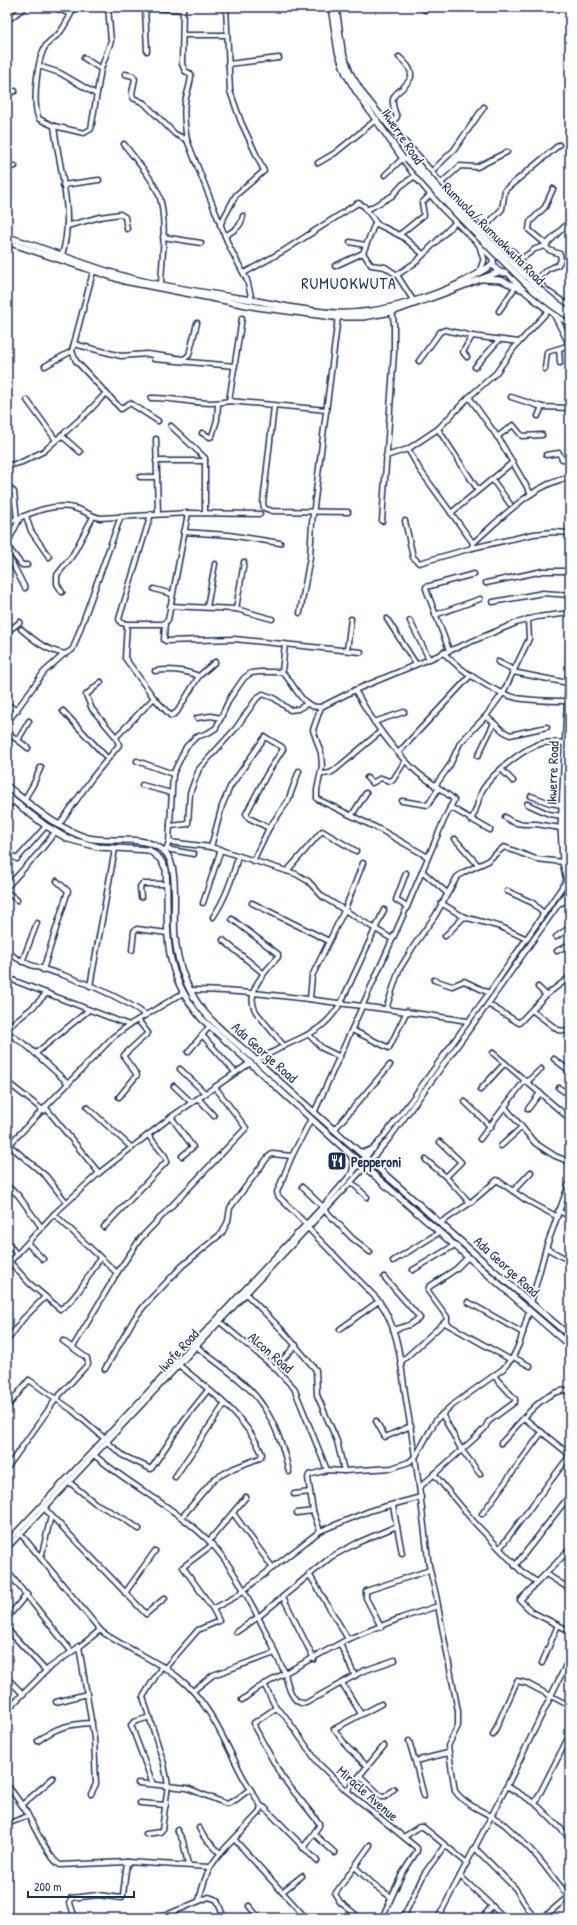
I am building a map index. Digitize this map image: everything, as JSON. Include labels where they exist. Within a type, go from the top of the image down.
[{"type":"main road","name":"Ikwerre Road","points":[[331,7],[336,44],[342,63],[356,91],[406,158],[415,176],[456,222],[493,258]]},
{"type":"main road","name":"Ikwerre Road","points":[[336,7],[342,50],[350,73],[364,94],[389,126],[440,184],[503,249]]},
{"type":"main road","points":[[400,138],[406,158]]},
{"type":"main road","name":"Rumuola/ Rumuokwuta Road","points":[[406,158],[467,220],[552,301],[570,312]]},
{"type":"main road","name":"Rumuola/ Rumuokwuta Road","points":[[406,158],[439,198],[515,273],[553,307],[570,317]]},
{"type":"main road","points":[[7,237],[93,272],[124,281],[257,308],[338,317],[363,317],[392,309],[499,272],[508,272],[513,270],[517,260]]},
{"type":"main road","points":[[7,242],[61,259],[131,278],[207,294],[336,313],[392,309],[478,274],[493,264]]},
{"type":"main road","points":[[478,274],[484,260],[479,244]]},
{"type":"main road","points":[[499,272],[493,264],[493,258],[496,252],[503,249],[510,250],[535,280],[556,299],[570,307]]},
{"type":"main road","points":[[508,272],[551,312],[570,323]]},
{"type":"main road","points":[[478,280],[500,280],[529,293]]},
{"type":"main road","points":[[551,312],[570,345]]},
{"type":"main road","name":"Ikwerre Road","points":[[569,892],[565,742],[570,651]]},
{"type":"main road","name":"Ikwerre Road","points":[[569,879],[563,862],[562,816],[566,806],[570,723]]},
{"type":"main road","points":[[7,786],[59,825],[88,838],[147,842],[166,851]]},
{"type":"main road","name":"Ada George Road","points":[[7,796],[55,832],[82,844],[115,849],[143,849],[155,854],[166,869],[166,933],[173,968],[183,993],[209,1027],[529,1312],[570,1346]]},
{"type":"main road","name":"Ada George Road","points":[[166,851],[174,869],[174,918],[178,956],[190,990],[199,1006],[216,1024],[314,1113],[570,1336]]},
{"type":"main road","points":[[360,1152],[366,1152],[373,1149]]},
{"type":"main road","points":[[351,1154],[354,1165],[352,1174]]},
{"type":"street","points":[[7,21],[26,7]]},
{"type":"street","points":[[54,7],[70,14]]},
{"type":"street","points":[[75,7],[61,32],[46,46],[40,59],[36,114],[41,121],[54,126],[84,133],[89,132],[91,129],[96,94],[111,41],[108,7]]},
{"type":"street","points":[[145,7],[147,51]]},
{"type":"street","points":[[220,225],[236,195],[264,171],[236,110],[230,91],[226,7]]},
{"type":"street","points":[[157,8],[183,9],[183,69],[191,74],[190,88],[185,108],[185,128],[187,140],[220,225],[244,273],[252,300]]},
{"type":"street","points":[[183,35],[227,35]]},
{"type":"street","points":[[389,126],[397,117],[392,105],[392,99],[411,77],[408,66],[399,57]]},
{"type":"street","points":[[84,58],[102,69]]},
{"type":"street","points":[[228,64],[279,58]]},
{"type":"street","points":[[39,66],[60,73],[96,94]]},
{"type":"street","points":[[125,74],[133,76],[135,79],[132,93],[133,98],[144,103],[175,134],[187,140]]},
{"type":"street","points":[[7,94],[16,91]]},
{"type":"street","points":[[431,172],[454,150],[484,107]]},
{"type":"street","points":[[318,163],[341,149],[377,119]]},
{"type":"street","points":[[54,126],[66,202],[67,226],[61,259]]},
{"type":"street","points":[[124,144],[152,181],[160,197],[163,237],[161,284]]},
{"type":"street","points":[[483,229],[502,209],[505,190],[559,145]]},
{"type":"street","points":[[440,184],[460,166],[476,167],[507,152]]},
{"type":"street","points":[[385,175],[406,158]]},
{"type":"street","points":[[7,168],[15,166]]},
{"type":"street","points":[[367,210],[392,196],[402,185],[415,176]]},
{"type":"street","points":[[63,185],[99,180]]},
{"type":"street","points":[[535,280],[548,269],[558,265],[561,260],[560,254],[549,250],[546,245],[528,230],[530,222],[545,207],[553,189]]},
{"type":"street","points":[[399,235],[424,215],[421,204],[431,194]]},
{"type":"street","points":[[244,273],[285,250],[355,204],[361,204],[375,222],[399,235],[423,254]]},
{"type":"street","points":[[67,226],[100,217],[120,214],[125,217],[127,229]]},
{"type":"street","points":[[225,236],[237,229],[241,224],[243,216]]},
{"type":"street","points":[[375,222],[363,253],[371,266],[385,267],[397,275],[413,300]]},
{"type":"street","points":[[397,275],[416,262],[456,222]]},
{"type":"street","points":[[517,260],[535,249],[546,245],[567,224]]},
{"type":"street","points":[[163,237],[201,243]]},
{"type":"street","points":[[535,249],[541,241]]},
{"type":"street","points":[[350,242],[365,245]]},
{"type":"street","points":[[335,266],[363,253]]},
{"type":"street","points":[[93,272],[72,351],[76,361],[121,409],[130,403],[158,421]]},
{"type":"street","points":[[500,311],[516,286]]},
{"type":"street","points":[[382,521],[394,353],[392,309]]},
{"type":"street","points":[[386,456],[408,449],[438,429],[469,397],[496,373],[519,342],[551,312]]},
{"type":"street","points":[[300,613],[310,558],[314,512],[338,317]]},
{"type":"street","points":[[229,401],[242,318]]},
{"type":"street","points":[[74,344],[121,356],[147,354],[184,360],[188,355],[197,323]]},
{"type":"street","points":[[419,361],[442,330],[472,336],[519,342]]},
{"type":"street","points":[[467,357],[463,352],[472,336]]},
{"type":"street","points":[[474,367],[499,340]]},
{"type":"street","points":[[545,369],[546,353],[570,345]]},
{"type":"street","points":[[558,349],[560,363]]},
{"type":"street","points":[[45,366],[72,351]]},
{"type":"street","points":[[154,359],[235,366]]},
{"type":"street","points":[[7,466],[15,465],[34,457],[62,435],[106,393]]},
{"type":"street","points":[[469,397],[513,462],[531,494]]},
{"type":"street","points":[[511,397],[542,407],[570,408]]},
{"type":"street","points":[[151,398],[168,398],[194,403],[218,404],[229,401],[327,410]]},
{"type":"street","points":[[27,400],[56,440]]},
{"type":"street","points":[[202,433],[212,436],[217,420],[218,404]]},
{"type":"street","points":[[274,406],[263,503],[264,508],[272,511],[348,512]]},
{"type":"street","points":[[538,416],[542,407]]},
{"type":"street","points":[[497,437],[512,425],[514,425],[522,436],[542,435]]},
{"type":"street","points":[[171,426],[202,454],[205,461],[205,513]]},
{"type":"street","points":[[438,429],[478,490]]},
{"type":"street","points":[[62,435],[80,452]]},
{"type":"street","points":[[156,439],[158,514]]},
{"type":"street","points":[[408,449],[420,470],[473,546]]},
{"type":"street","points":[[546,454],[559,453],[562,458],[570,459]]},
{"type":"street","points":[[156,461],[205,461]]},
{"type":"street","points":[[451,513],[513,462]]},
{"type":"street","points":[[140,477],[157,477]]},
{"type":"street","points":[[473,546],[531,494],[558,480],[570,477]]},
{"type":"street","points":[[492,479],[510,504]]},
{"type":"street","points":[[7,486],[14,492],[18,518],[7,545],[22,566],[27,565]]},
{"type":"street","points":[[7,523],[60,505],[76,508],[93,517],[109,518],[151,514],[188,513],[260,514]]},
{"type":"street","points":[[188,513],[183,532],[168,620],[165,623],[164,640],[234,639],[361,652]]},
{"type":"street","points":[[151,514],[119,619],[121,623],[127,624],[165,623]]},
{"type":"street","points":[[26,516],[31,531],[49,557]]},
{"type":"street","points":[[7,723],[18,711],[44,672],[72,650],[121,516]]},
{"type":"street","points":[[62,592],[57,584],[57,575],[72,556],[93,517]]},
{"type":"street","points":[[405,521],[413,557],[418,563],[473,546],[538,533],[570,533]]},
{"type":"street","points":[[183,532],[229,535],[280,542]]},
{"type":"street","points":[[7,553],[25,588]]},
{"type":"street","points":[[236,609],[244,562]]},
{"type":"street","points":[[206,607],[215,564]]},
{"type":"street","points":[[486,583],[542,571],[570,571]]},
{"type":"street","points":[[449,650],[426,587],[474,574]]},
{"type":"street","points":[[154,589],[172,594]]},
{"type":"street","points":[[493,602],[542,594],[570,595]]},
{"type":"street","points":[[435,615],[480,599]]},
{"type":"street","points":[[170,606],[236,609],[272,619]]},
{"type":"street","points":[[285,644],[282,672],[308,704],[321,707],[355,690],[443,652],[528,619],[570,613]]},
{"type":"street","points":[[347,650],[351,619]]},
{"type":"street","points":[[387,619],[416,664]]},
{"type":"street","points":[[402,801],[428,805],[436,787],[450,765],[460,743],[486,716],[503,692],[528,639],[528,619]]},
{"type":"street","points":[[410,621],[429,659]]},
{"type":"street","points":[[7,632],[20,622]]},
{"type":"street","points":[[127,624],[125,658],[154,698],[171,716],[174,716],[178,712],[199,676],[215,662]]},
{"type":"street","points":[[21,629],[47,649],[65,654]]},
{"type":"street","points":[[443,652],[450,660],[472,675],[503,692],[516,697],[540,701],[567,701]]},
{"type":"street","points":[[498,662],[513,671],[568,683]]},
{"type":"street","points":[[155,671],[168,669],[181,670],[199,676]]},
{"type":"street","points":[[194,854],[166,851],[169,842],[173,774],[182,754],[191,741],[196,737],[213,731],[233,693],[244,678],[251,673],[282,672]]},
{"type":"street","points":[[398,753],[472,675]]},
{"type":"street","points":[[59,825],[92,778],[119,745],[116,737],[97,715],[86,696],[100,682]]},
{"type":"street","points":[[314,1113],[454,799],[436,787],[405,761],[380,732],[355,690]]},
{"type":"street","points":[[170,826],[188,824],[190,793],[199,769],[236,728],[257,698],[265,694],[274,698],[290,710],[298,709],[308,704]]},
{"type":"street","points":[[116,737],[154,698]]},
{"type":"street","points":[[7,704],[18,711]]},
{"type":"street","points":[[321,707],[313,730],[322,759],[322,774],[317,790],[318,799],[352,815],[428,857]]},
{"type":"street","points":[[63,711],[108,758]]},
{"type":"street","points":[[374,722],[404,712]]},
{"type":"street","points":[[197,718],[211,716],[221,718]]},
{"type":"street","points":[[486,716],[503,731],[510,735],[547,727]]},
{"type":"street","points":[[18,740],[30,721]]},
{"type":"street","points":[[478,756],[494,723]]},
{"type":"street","points":[[7,731],[28,748]]},
{"type":"street","points":[[322,774],[330,773],[340,767],[380,732]]},
{"type":"street","points":[[7,745],[11,735]]},
{"type":"street","points":[[211,847],[222,806],[230,787],[265,737],[284,749],[267,774],[246,814],[249,818],[269,828]]},
{"type":"street","points":[[470,820],[476,810],[483,790],[515,758],[536,745],[550,742],[565,742]]},
{"type":"street","points":[[137,761],[173,774]]},
{"type":"street","points":[[367,778],[372,783],[381,778],[389,781],[393,780],[405,761]]},
{"type":"street","points":[[24,800],[42,767]]},
{"type":"street","points":[[502,770],[513,781]]},
{"type":"street","points":[[253,861],[269,828],[288,801],[299,771]]},
{"type":"street","points":[[142,785],[171,793]]},
{"type":"street","points":[[352,815],[366,793]]},
{"type":"street","points":[[531,796],[550,803],[566,806]]},
{"type":"street","points":[[7,808],[13,801]]},
{"type":"street","points":[[527,804],[550,814],[562,816]]},
{"type":"street","points":[[450,807],[470,820],[490,830]]},
{"type":"street","points":[[505,817],[508,820],[524,825],[535,824],[562,828]]},
{"type":"street","points":[[10,854],[17,859],[46,826]]},
{"type":"street","points":[[287,871],[322,831],[356,851]]},
{"type":"street","points":[[7,887],[41,850],[55,832]]},
{"type":"street","points":[[455,839],[478,865]]},
{"type":"street","points":[[169,842],[221,849],[302,877],[323,897],[392,939]]},
{"type":"street","points":[[386,1009],[400,970],[457,877],[464,872],[486,862],[504,847],[536,859],[563,862]]},
{"type":"street","points":[[90,986],[115,849]]},
{"type":"street","points":[[203,903],[221,849]]},
{"type":"street","points":[[213,917],[219,909],[231,881],[238,856]]},
{"type":"street","points":[[310,999],[312,976],[345,909],[362,863]]},
{"type":"street","points":[[422,871],[446,893]]},
{"type":"street","points":[[406,873],[396,900],[407,907]]},
{"type":"street","points":[[368,1160],[373,1149],[410,1102],[569,879]]},
{"type":"street","points":[[43,970],[68,891],[57,881]]},
{"type":"street","points":[[140,897],[140,887],[142,884],[166,884]]},
{"type":"street","points":[[507,891],[533,903],[544,914]]},
{"type":"street","points":[[7,892],[17,900]]},
{"type":"street","points":[[559,894],[569,892]]},
{"type":"street","points":[[363,1165],[388,1140],[569,892]]},
{"type":"street","points":[[561,902],[566,900],[570,902]]},
{"type":"street","points":[[441,903],[464,917],[501,927],[527,939]]},
{"type":"street","points":[[252,904],[329,941]]},
{"type":"street","points":[[256,1060],[309,1035],[325,1025],[341,1003],[374,928],[384,910]]},
{"type":"street","points":[[445,936],[464,917]]},
{"type":"street","points":[[232,920],[278,954],[278,957],[263,972],[255,987],[254,1009],[284,1046]]},
{"type":"street","points":[[22,962],[37,922]]},
{"type":"street","points":[[556,937],[570,927]]},
{"type":"street","points":[[132,950],[134,932],[137,929],[166,933]]},
{"type":"street","points":[[223,940],[263,972]]},
{"type":"street","points":[[557,951],[570,944]]},
{"type":"street","points":[[7,952],[22,962],[90,986],[125,1002],[146,1015]]},
{"type":"street","points":[[488,1004],[517,1022],[522,1021],[533,1011],[546,995],[570,977]]},
{"type":"street","points":[[10,979],[129,1026]]},
{"type":"street","points":[[434,980],[452,986],[464,981],[489,993]]},
{"type":"street","points":[[538,987],[546,995]]},
{"type":"street","points":[[190,990],[216,990],[310,999],[407,1011],[467,1021]]},
{"type":"street","points":[[7,1028],[32,1008],[46,993]]},
{"type":"street","points":[[66,1202],[46,1176],[8,1146],[45,1110],[68,1083],[108,1042],[138,1020],[183,993]]},
{"type":"street","points":[[36,1053],[89,1010]]},
{"type":"street","points":[[352,1030],[389,1048],[407,1011]]},
{"type":"street","points":[[533,1011],[558,1030],[566,1031]]},
{"type":"street","points":[[119,1097],[137,1075],[124,1056],[148,1033],[138,1020]]},
{"type":"street","points":[[188,1052],[209,1027]]},
{"type":"street","points":[[7,1032],[36,1053],[68,1083]]},
{"type":"street","points":[[202,1035],[235,1072]]},
{"type":"street","points":[[309,1035],[322,1048],[340,1057]]},
{"type":"street","points":[[493,1053],[570,1119]]},
{"type":"street","points":[[554,1059],[567,1069],[570,1074]]},
{"type":"street","points":[[100,1258],[78,1290],[62,1308],[57,1308],[9,1263],[66,1202],[99,1173],[191,1102],[250,1063]]},
{"type":"street","points":[[480,1090],[505,1063]]},
{"type":"street","points":[[334,1130],[390,1065]]},
{"type":"street","points":[[180,1069],[205,1093]]},
{"type":"street","points":[[480,1139],[526,1081],[540,1069]]},
{"type":"street","points":[[7,1082],[45,1110],[99,1173]]},
{"type":"street","points":[[174,1086],[191,1102]]},
{"type":"street","points":[[73,1347],[117,1273],[140,1239],[246,1128],[215,1086]]},
{"type":"street","points":[[559,1088],[570,1095]]},
{"type":"street","points":[[528,1109],[540,1093]]},
{"type":"street","points":[[198,1098],[214,1116]]},
{"type":"street","points":[[465,1102],[491,1127]]},
{"type":"street","points":[[88,1107],[132,1148]]},
{"type":"street","points":[[505,1107],[535,1143],[555,1156],[570,1162]]},
{"type":"street","points":[[171,1117],[193,1147],[182,1156]]},
{"type":"street","points":[[311,1119],[292,1156],[277,1194],[379,1301],[384,1308],[393,1330],[401,1362],[416,1456],[430,1570],[458,1712],[458,1726],[448,1746],[455,1791],[458,1796],[474,1808],[491,1816],[522,1841],[540,1860],[569,1896],[543,1918]]},
{"type":"street","points":[[501,1146],[522,1127]]},
{"type":"street","points":[[104,1227],[167,1161],[165,1156],[148,1135]]},
{"type":"street","points":[[440,1142],[461,1162],[446,1177]]},
{"type":"street","points":[[105,1369],[134,1319],[145,1304],[182,1266],[213,1243],[222,1233],[228,1221],[230,1208],[268,1157],[272,1154],[292,1156]]},
{"type":"street","points":[[426,1160],[446,1177],[470,1203]]},
{"type":"street","name":"Iwofe Road","points":[[324,1208],[352,1174],[363,1165]]},
{"type":"street","name":"Iwofe Road","points":[[7,1548],[307,1226],[351,1182],[363,1165]]},
{"type":"street","points":[[513,1191],[531,1172]]},
{"type":"street","points":[[440,1223],[470,1203],[496,1180],[499,1180],[513,1191],[557,1214],[570,1216]]},
{"type":"street","points":[[351,1182],[367,1197]]},
{"type":"street","points":[[531,1303],[546,1248],[557,1214],[570,1182]]},
{"type":"street","points":[[7,1186],[18,1195],[42,1228]]},
{"type":"street","points":[[302,1187],[352,1238],[370,1252]]},
{"type":"street","points":[[54,1214],[117,1273]]},
{"type":"street","name":"Iwofe Road","points":[[7,1542],[220,1322],[307,1226]]},
{"type":"street","points":[[394,1261],[440,1232]]},
{"type":"street","points":[[7,1242],[17,1255]]},
{"type":"street","points":[[28,1244],[43,1259]]},
{"type":"street","points":[[413,1270],[454,1245]]},
{"type":"street","points":[[546,1248],[570,1261]]},
{"type":"street","points":[[401,1362],[445,1323],[448,1317],[428,1289],[456,1269],[468,1257]]},
{"type":"street","points":[[384,1277],[420,1318],[393,1330]]},
{"type":"street","points":[[246,1294],[296,1345],[316,1370],[317,1396],[337,1440],[344,1471]]},
{"type":"street","points":[[7,1340],[27,1314],[45,1296]]},
{"type":"street","points":[[340,1329],[379,1301]]},
{"type":"street","points":[[468,1302],[523,1333]]},
{"type":"street","points":[[320,1531],[313,1511],[308,1476],[327,1470],[344,1471],[398,1467],[409,1462],[416,1456],[429,1430],[442,1414],[495,1377],[512,1358],[523,1333],[529,1312]]},
{"type":"street","name":"Alcon Road","points":[[220,1322],[275,1368],[296,1393],[327,1470]]},
{"type":"street","points":[[445,1323],[530,1366]]},
{"type":"street","points":[[7,1468],[56,1399],[89,1361],[64,1341]]},
{"type":"street","points":[[275,1368],[296,1345]]},
{"type":"street","points":[[196,1346],[244,1385],[263,1405],[278,1435],[289,1472]]},
{"type":"street","points":[[179,1365],[236,1414],[245,1424],[259,1446],[261,1456],[214,1479],[182,1517]]},
{"type":"street","points":[[420,1486],[483,1430],[488,1422],[516,1401],[495,1377]]},
{"type":"street","points":[[7,1407],[29,1380],[84,1420],[124,1456],[151,1469],[184,1420],[208,1390]]},
{"type":"street","points":[[500,1443],[546,1398],[555,1392],[570,1390]]},
{"type":"street","points":[[176,1477],[224,1405]]},
{"type":"street","points":[[442,1414],[461,1449],[480,1474]]},
{"type":"street","points":[[500,1548],[570,1455],[524,1418]]},
{"type":"street","points":[[376,1421],[385,1437],[411,1426]]},
{"type":"street","points":[[482,1514],[542,1432]]},
{"type":"street","points":[[94,1455],[182,1517],[211,1543],[243,1590],[285,1674],[292,1695],[302,1704],[363,1671],[395,1660]]},
{"type":"street","points":[[434,1474],[474,1522],[500,1548],[515,1566],[528,1577],[537,1582]]},
{"type":"street","points":[[69,1482],[94,1503],[126,1520],[139,1529]]},
{"type":"street","points":[[294,1494],[310,1492]]},
{"type":"street","points":[[515,1566],[570,1495]]},
{"type":"street","points":[[146,1834],[162,1832],[168,1785],[164,1764],[143,1693],[163,1667],[198,1630],[219,1621],[213,1608],[183,1567],[211,1543],[246,1497]]},
{"type":"street","points":[[213,1608],[235,1597],[320,1531],[372,1510],[393,1506],[421,1497]]},
{"type":"street","points":[[393,1506],[402,1554]]},
{"type":"street","points":[[44,1508],[146,1614],[165,1598]]},
{"type":"street","points":[[297,1513],[313,1511]]},
{"type":"street","points":[[233,1513],[273,1568]]},
{"type":"street","points":[[41,1558],[51,1516]]},
{"type":"street","points":[[236,1632],[257,1618],[319,1566],[341,1551],[397,1526]]},
{"type":"street","points":[[20,1534],[100,1630],[117,1643],[163,1667],[193,1691],[217,1725],[261,1806],[317,1861]]},
{"type":"street","points":[[570,1549],[520,1600],[520,1602],[532,1612],[570,1631]]},
{"type":"street","points":[[125,1593],[155,1551]]},
{"type":"street","points":[[381,1627],[366,1598],[366,1591],[430,1570]]},
{"type":"street","points":[[7,1571],[27,1594],[71,1651]]},
{"type":"street","points":[[309,1574],[348,1639]]},
{"type":"street","points":[[546,1574],[570,1589]]},
{"type":"street","points":[[7,1618],[27,1594]]},
{"type":"street","points":[[283,1597],[314,1659]]},
{"type":"street","points":[[242,1700],[264,1684],[314,1659],[348,1639],[438,1606]]},
{"type":"street","points":[[542,1663],[558,1625]]},
{"type":"street","points":[[7,1629],[46,1671]]},
{"type":"street","points":[[7,1710],[46,1671],[100,1630]]},
{"type":"street","points":[[340,1644],[355,1676]]},
{"type":"street","points":[[79,1646],[92,1723],[96,1784],[91,1794]]},
{"type":"street","points":[[193,1691],[213,1675],[275,1653]]},
{"type":"street","points":[[438,1918],[507,1786],[570,1657]]},
{"type":"street","points":[[7,1678],[23,1694]]},
{"type":"street","points":[[493,1735],[517,1681],[520,1680],[570,1706]]},
{"type":"street","points":[[342,1683],[361,1714]]},
{"type":"street","name":"Miracle Avenue","points":[[264,1684],[276,1708],[285,1716],[318,1763],[347,1791],[416,1847],[418,1851],[402,1874],[382,1918]]},
{"type":"street","points":[[56,1702],[87,1694]]},
{"type":"street","points":[[367,1766],[348,1748],[334,1730],[336,1727],[381,1704]]},
{"type":"street","points":[[276,1708],[254,1723],[255,1728],[282,1777],[319,1823],[314,1834],[303,1848]]},
{"type":"street","points":[[150,1717],[134,1722],[131,1725],[153,1784]]},
{"type":"street","points":[[38,1741],[48,1734],[70,1724],[92,1723]]},
{"type":"street","points":[[535,1803],[570,1734]]},
{"type":"street","points":[[409,1741],[424,1796]]},
{"type":"street","points":[[347,1791],[384,1746]]},
{"type":"street","points":[[415,1761],[448,1753]]},
{"type":"street","points":[[360,1776],[382,1797],[385,1797],[394,1790]]},
{"type":"street","points":[[22,1805],[53,1778]]},
{"type":"street","points":[[138,1783],[187,1788],[227,1804],[237,1799],[250,1788]]},
{"type":"street","points":[[7,1785],[22,1805],[57,1864],[127,1862],[209,1866]]},
{"type":"street","points":[[507,1786],[535,1803],[570,1838]]},
{"type":"street","points":[[140,1803],[166,1805]]},
{"type":"street","points":[[199,1902],[209,1866],[220,1852],[259,1813],[261,1806]]},
{"type":"street","points":[[7,1824],[28,1816]]},
{"type":"street","points":[[404,1838],[419,1827],[423,1827],[467,1863]]},
{"type":"street","points":[[199,1828],[204,1836],[220,1852]]},
{"type":"street","points":[[177,1830],[183,1841],[188,1865]]},
{"type":"street","points":[[314,1834],[335,1853]]},
{"type":"street","points":[[234,1839],[306,1918]]},
{"type":"street","points":[[360,1918],[340,1902],[336,1894],[370,1845]]},
{"type":"street","points":[[402,1918],[424,1874],[445,1845]]},
{"type":"street","points":[[475,1848],[515,1888],[534,1918]]},
{"type":"street","points":[[75,1918],[70,1903],[71,1898],[98,1895],[121,1898],[123,1895],[127,1862]]},
{"type":"street","points":[[355,1866],[370,1882],[391,1897]]},
{"type":"street","points":[[282,1892],[302,1876]]},
{"type":"street","points":[[460,1876],[505,1918]]},
{"type":"street","points":[[159,1918],[209,1897],[217,1900],[224,1918]]},
{"type":"street","points":[[249,1906],[259,1918]]},
{"type":"street","points":[[482,1918],[492,1906]]},
{"type":"place","name":"Pepperoni","points":[[337,1161]]},
{"type":"district","name":"RUMUOKWUTA","points":[[349,283]]}]
